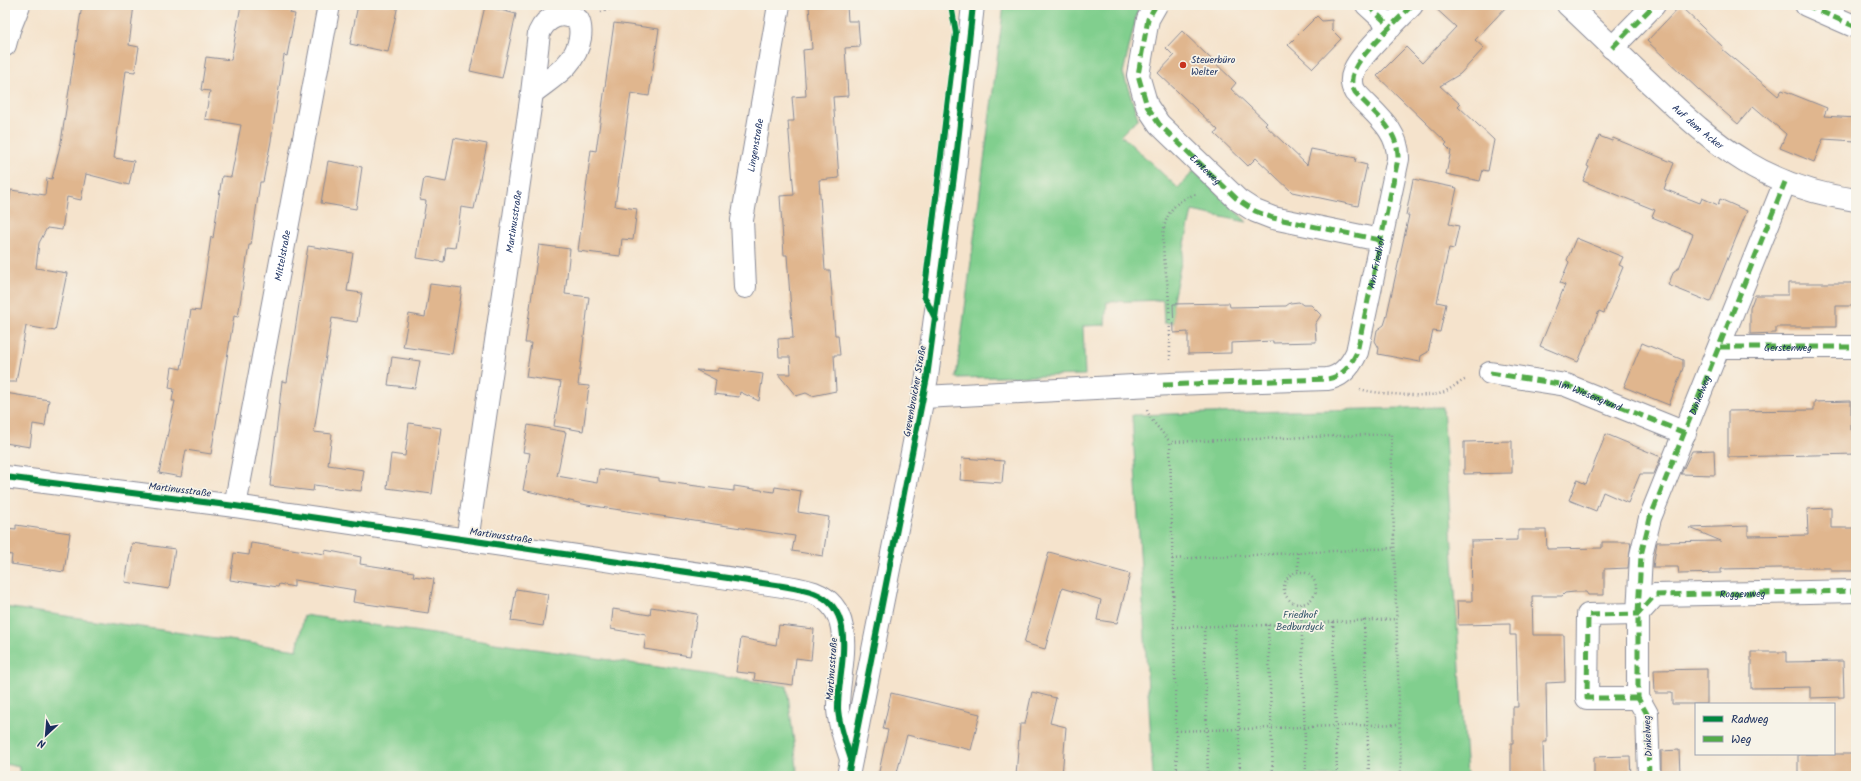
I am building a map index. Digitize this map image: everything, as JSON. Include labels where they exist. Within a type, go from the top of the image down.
[{"type":"street","points":[[5,45],[19,5]]},
{"type":"street","name":"Mittelstraße","points":[[235,506],[329,5]]},
{"type":"street","name":"Lingenstraße","points":[[745,287],[742,220],[779,5]]},
{"type":"street","name":"Grevenbroicher Straße","points":[[849,768],[924,397],[948,229],[973,5]]},
{"type":"street","name":"Ernteweg","points":[[1156,5],[1148,19],[1138,64],[1138,80],[1150,113],[1159,124],[1243,203],[1264,215],[1380,240]]},
{"type":"street","points":[[1367,5],[1391,27]]},
{"type":"street","name":"Am Friedhof","points":[[1342,373],[1357,352],[1398,159],[1396,139],[1390,129],[1355,92],[1352,82],[1356,65],[1412,5]]},
{"type":"street","name":"Auf dem Acker","points":[[1568,5],[1705,134],[1744,162],[1785,182],[1813,191],[1856,200]]},
{"type":"street","points":[[1612,48],[1654,5]]},
{"type":"street","points":[[1806,5],[1856,27]]},
{"type":"street","name":"Martinusstraße","points":[[467,541],[532,93]]},
{"type":"street","name":"Dinkelweg","points":[[1649,776],[1647,714],[1638,698],[1638,614],[1641,560],[1646,530],[1785,182]]},
{"type":"street","name":"Gerstenweg","points":[[1720,347],[1856,347]]},
{"type":"street","points":[[924,397],[1155,382],[1327,379],[1342,373]]},
{"type":"street","name":"Im Wiesengrund","points":[[1490,373],[1566,385],[1685,433]]},
{"type":"street","name":"Martinusstraße","points":[[5,477],[235,506],[780,586],[814,594],[825,599],[834,608],[842,625],[838,710],[849,768]]},
{"type":"street","name":"Roggenweg","points":[[1638,614],[1655,595],[1856,591]]},
{"type":"street","points":[[1638,614],[1588,615],[1587,698],[1638,698]]},
{"type":"path","points":[[1177,776],[1170,442],[1151,419],[1144,402],[1155,382],[1168,289],[1162,238],[1169,216],[1175,205],[1180,200],[1202,192],[1217,179]]},
{"type":"path","points":[[1342,373],[1353,385],[1366,391],[1426,395],[1444,392],[1465,379],[1490,373]]},
{"type":"path","points":[[1170,442],[1391,434],[1402,776]]},
{"type":"path","points":[[1172,560],[1394,548]]},
{"type":"path","points":[[1298,553],[1298,572]]},
{"type":"path","points":[[1298,572],[1306,573],[1312,577],[1315,583],[1313,597],[1308,602],[1301,604],[1294,603],[1284,593],[1286,579],[1292,574],[1298,572]]},
{"type":"path","points":[[1301,604],[1306,776]]},
{"type":"path","points":[[1173,627],[1302,624],[1397,619]]},
{"type":"path","points":[[1364,620],[1369,776]]},
{"type":"path","points":[[1333,622],[1337,776]]},
{"type":"path","points":[[1268,625],[1272,776]]},
{"type":"path","points":[[1204,626],[1208,776]]},
{"type":"path","points":[[1236,626],[1240,776]]},
{"type":"path","points":[[1176,731],[1400,724]]},
{"type":"green space","points":[[1004,5],[1139,5],[1123,73],[1138,118],[1121,135],[1178,188],[1194,171],[1247,222],[1192,211],[1173,300],[1174,323],[1164,323],[1163,300],[1107,302],[1105,325],[1083,326],[1085,375],[956,378]]},
{"type":"green space","name":"Friedhof Bedburdyck","points":[[1443,407],[1467,776],[1153,776],[1132,415]]},
{"type":"green space","points":[[5,607],[297,650],[304,615],[787,686],[798,776],[19,776],[19,767],[5,764]]},
{"type":"building","points":[[82,5],[134,5],[129,45],[139,47],[135,72],[126,71],[114,158],[134,161],[129,185],[86,174],[81,200],[67,197],[62,230],[47,228],[39,243],[36,268],[67,273],[55,331],[26,326],[16,382],[5,382],[5,235],[11,190],[45,195],[47,178],[52,179],[61,142]]},
{"type":"building","points":[[241,5],[292,5],[290,13],[295,14],[287,56],[284,55],[271,141],[263,182],[260,182],[251,245],[249,245],[238,317],[234,316],[211,454],[186,450],[181,477],[159,473],[175,401],[172,401],[174,389],[169,388],[172,367],[181,369],[191,310],[200,311],[222,176],[231,177],[241,125],[205,119],[210,91],[201,90],[206,57],[231,60]]},
{"type":"building","points":[[358,5],[398,5],[388,52],[350,44]]},
{"type":"building","points":[[809,5],[847,5],[848,21],[858,21],[860,47],[845,48],[848,96],[833,97],[839,178],[819,180],[825,270],[830,270],[835,335],[838,335],[840,355],[834,355],[836,391],[812,396],[806,393],[796,396],[778,374],[791,374],[790,357],[779,357],[778,339],[793,338],[787,255],[784,255],[780,196],[794,195],[788,121],[794,121],[792,97],[806,96],[803,50],[812,49]]},
{"type":"building","points":[[1432,5],[1508,5],[1475,40],[1484,48],[1460,74],[1440,86],[1460,104],[1458,106],[1494,140],[1488,171],[1483,170],[1480,181],[1446,174],[1451,151],[1445,145],[1447,143],[1377,76],[1406,47],[1422,63],[1456,27]]},
{"type":"building","points":[[485,6],[516,14],[502,78],[470,71]]},
{"type":"building","points":[[1680,6],[1723,47],[1722,49],[1778,96],[1782,90],[1827,108],[1824,116],[1856,118],[1856,141],[1823,139],[1814,162],[1780,148],[1786,134],[1753,106],[1738,124],[1647,41]]},
{"type":"building","points":[[1317,16],[1322,21],[1332,20],[1332,30],[1341,39],[1313,68],[1288,45]]},
{"type":"building","points":[[614,23],[659,29],[649,96],[631,93],[615,206],[637,209],[633,240],[622,239],[620,256],[578,251],[591,150],[596,151]]},
{"type":"building","points":[[1182,31],[1236,83],[1231,89],[1267,123],[1265,125],[1307,165],[1311,149],[1356,158],[1355,162],[1367,165],[1358,206],[1292,192],[1256,158],[1248,166],[1215,134],[1218,130],[1158,73],[1174,56],[1166,48]]},
{"type":"building","points":[[1599,136],[1612,141],[1613,138],[1674,163],[1664,189],[1700,203],[1702,198],[1718,205],[1720,199],[1747,211],[1710,302],[1668,285],[1674,271],[1679,268],[1693,234],[1652,217],[1655,210],[1583,181],[1589,167],[1587,166]]},
{"type":"building","points":[[454,138],[487,144],[474,209],[461,207],[455,248],[446,247],[444,262],[417,258],[426,201],[420,200],[424,178],[446,182]]},
{"type":"building","points":[[328,161],[362,167],[356,209],[321,203]]},
{"type":"building","points":[[1413,179],[1457,188],[1449,224],[1459,226],[1454,249],[1449,248],[1437,302],[1446,304],[1440,332],[1433,331],[1428,352],[1421,356],[1420,362],[1378,354],[1379,348],[1375,341],[1377,330],[1384,325],[1386,319],[1409,215],[1406,215]]},
{"type":"building","points":[[1576,238],[1623,257],[1619,265],[1623,267],[1604,313],[1599,311],[1578,362],[1540,346],[1565,285],[1560,283],[1569,262],[1567,260]]},
{"type":"building","points":[[539,245],[570,249],[565,294],[589,297],[578,385],[589,386],[583,431],[554,426],[561,382],[526,377],[531,343],[525,343]]},
{"type":"building","points":[[308,246],[353,253],[347,291],[362,293],[357,322],[332,318],[314,432],[332,434],[328,465],[364,470],[361,491],[314,485],[313,491],[270,486],[282,381],[287,382]]},
{"type":"building","points":[[1788,283],[1856,283],[1856,306],[1836,306],[1836,327],[1776,327],[1776,333],[1750,334],[1750,308],[1755,295],[1788,295]]},
{"type":"building","points":[[430,284],[462,288],[452,354],[403,347],[409,314],[425,317]]},
{"type":"building","points":[[1299,302],[1303,305],[1311,305],[1321,315],[1315,324],[1316,342],[1273,343],[1273,341],[1231,343],[1231,353],[1188,354],[1188,332],[1174,333],[1173,304],[1229,303],[1230,307],[1286,306],[1290,303]]},
{"type":"building","points":[[1642,343],[1683,360],[1683,368],[1669,405],[1624,387]]},
{"type":"building","points":[[392,357],[420,361],[415,388],[388,385]]},
{"type":"building","points":[[718,368],[763,374],[759,401],[740,392],[739,397],[714,394],[716,380],[696,370],[718,371]]},
{"type":"building","points":[[5,393],[49,400],[45,426],[33,424],[30,447],[5,443]]},
{"type":"building","points":[[1851,401],[1851,430],[1856,430],[1856,454],[1728,457],[1728,411],[1814,410],[1814,402]]},
{"type":"building","points":[[409,423],[441,428],[432,494],[387,488],[391,454],[405,456]]},
{"type":"building","points":[[528,425],[566,432],[557,476],[597,483],[599,469],[659,478],[659,481],[734,491],[734,486],[774,492],[775,487],[801,491],[798,512],[829,517],[823,556],[792,551],[795,536],[587,505],[523,490],[530,453],[523,452]]},
{"type":"building","points":[[1606,434],[1661,457],[1654,474],[1640,474],[1628,503],[1603,492],[1596,511],[1569,500],[1577,480],[1586,484]]},
{"type":"building","points":[[1512,441],[1512,473],[1464,474],[1464,442]]},
{"type":"building","points":[[1714,450],[1715,475],[1681,474],[1692,451]]},
{"type":"building","points":[[962,458],[1004,461],[1002,483],[960,480]]},
{"type":"building","points":[[1831,508],[1831,528],[1856,528],[1856,571],[1831,571],[1831,568],[1779,568],[1721,569],[1721,573],[1679,574],[1678,567],[1653,567],[1657,542],[1721,541],[1690,528],[1748,526],[1748,536],[1808,535],[1807,509]]},
{"type":"building","points":[[16,525],[70,533],[64,572],[11,564],[12,555],[5,554],[5,528],[16,529]]},
{"type":"building","points":[[1518,530],[1546,530],[1547,549],[1602,548],[1602,542],[1631,542],[1628,568],[1604,569],[1604,595],[1588,595],[1586,592],[1575,592],[1565,593],[1562,596],[1532,596],[1533,635],[1564,635],[1565,682],[1546,683],[1547,742],[1543,742],[1544,776],[1511,776],[1513,707],[1518,707],[1516,635],[1510,635],[1510,624],[1458,625],[1457,601],[1472,601],[1471,541],[1518,540]]},
{"type":"building","points":[[132,543],[175,549],[169,589],[125,582]]},
{"type":"building","points":[[251,543],[325,554],[325,550],[361,557],[360,564],[414,572],[413,576],[434,579],[428,613],[353,602],[355,590],[294,580],[294,587],[279,584],[278,587],[230,580],[234,553],[249,555]]},
{"type":"building","points":[[1049,552],[1130,574],[1117,623],[1097,620],[1101,600],[1062,588],[1045,649],[1024,643]]},
{"type":"building","points":[[516,589],[548,594],[543,626],[511,621]]},
{"type":"building","points":[[651,607],[697,614],[690,656],[644,649],[646,635],[611,629],[613,609],[650,615]]},
{"type":"building","points":[[779,625],[814,629],[811,660],[796,658],[793,685],[754,680],[755,674],[736,672],[741,638],[776,645]]},
{"type":"building","points":[[1751,652],[1786,652],[1786,662],[1843,661],[1844,697],[1810,698],[1810,687],[1751,688]]},
{"type":"building","points":[[1707,669],[1707,703],[1672,704],[1672,693],[1655,693],[1654,670]]},
{"type":"building","points":[[1032,692],[1056,698],[1050,723],[1066,727],[1062,776],[1016,776],[1020,724],[1025,724]]},
{"type":"building","points":[[891,693],[980,714],[971,750],[907,735],[896,776],[878,776],[888,730],[883,729]]},
{"type":"building","points":[[1679,750],[1680,774],[1661,774],[1661,751]]},
{"type":"building","points":[[1856,754],[1856,776],[1798,776],[1798,755]]},
{"type":"building","points":[[1630,756],[1631,776],[1594,776],[1594,757]]},
{"type":"marked path","points":[[1156,5],[1148,19],[1138,75],[1147,106],[1159,124],[1238,200],[1255,211],[1273,218],[1380,240]]},
{"type":"marked path","points":[[1367,5],[1391,27]]},
{"type":"marked path","points":[[1163,385],[1327,379],[1342,373],[1352,361],[1357,352],[1398,159],[1397,148],[1390,130],[1355,92],[1352,84],[1352,76],[1358,64],[1380,37],[1412,5]]},
{"type":"marked path","points":[[1612,48],[1654,5]]},
{"type":"marked path","points":[[1806,5],[1856,27]]},
{"type":"marked path","points":[[1649,776],[1647,714],[1638,698],[1638,614],[1641,555],[1650,518],[1785,182]]},
{"type":"marked path","points":[[1720,347],[1856,347]]},
{"type":"marked path","points":[[1490,373],[1566,385],[1685,433]]},
{"type":"marked path","points":[[1638,698],[1587,698],[1588,615],[1638,614],[1655,595],[1856,591]]},
{"type":"cycle path","points":[[936,320],[924,296],[956,33],[951,5]]},
{"type":"cycle path","points":[[848,776],[927,377],[955,169],[973,5]]},
{"type":"cycle path","points":[[5,477],[235,506],[797,588],[814,593],[828,602],[837,614],[842,628],[843,644],[838,709],[841,728],[851,759]]},
{"type":"place","name":"Steuerbüro Welter","points":[[1183,65]]}]
